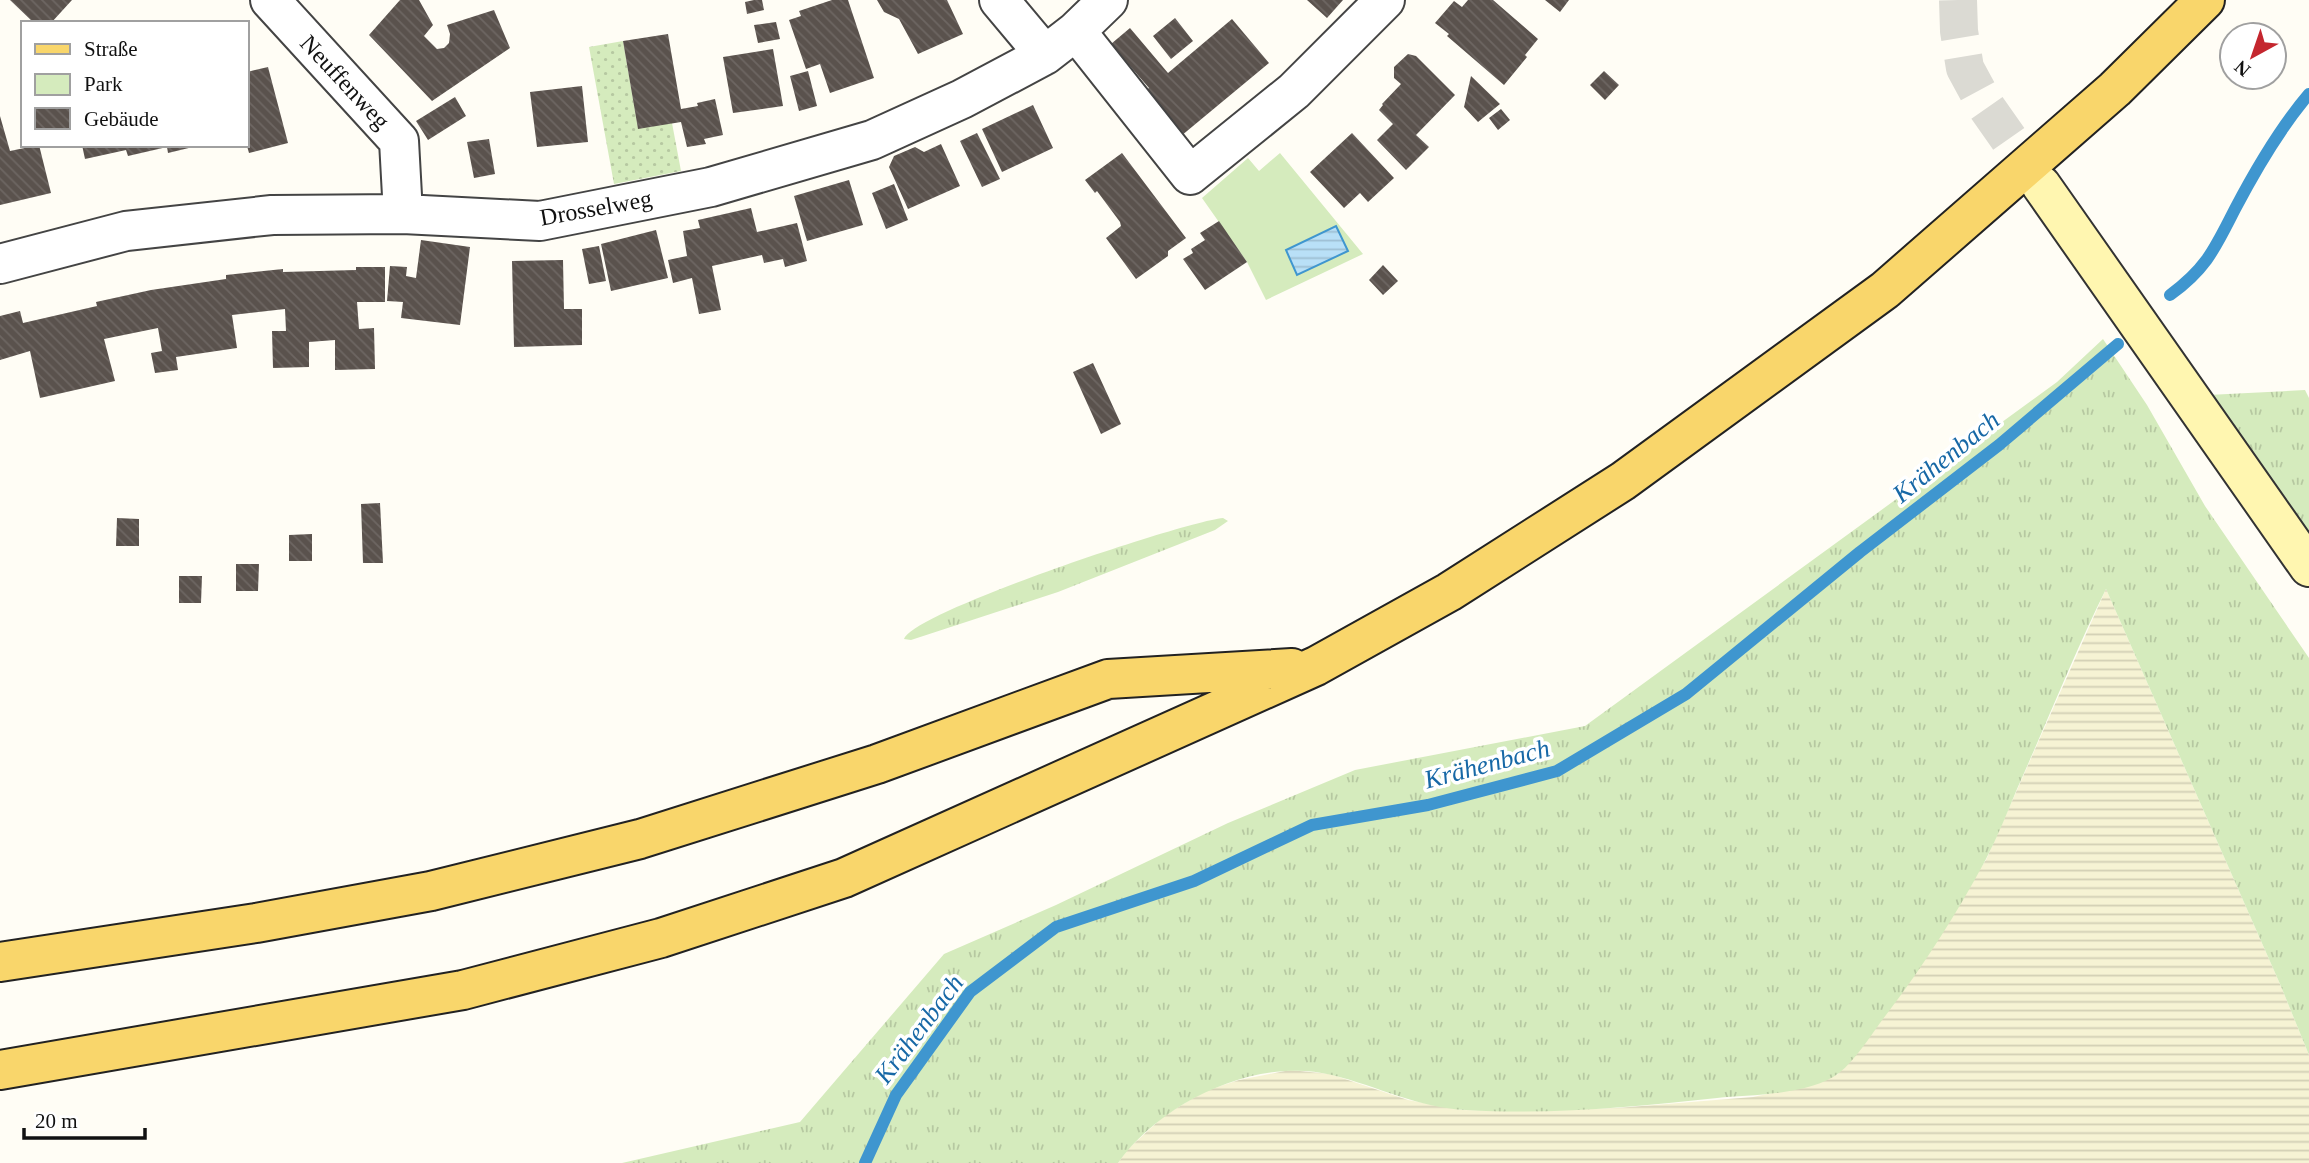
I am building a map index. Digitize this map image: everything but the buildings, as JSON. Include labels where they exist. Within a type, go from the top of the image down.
[{"type":"main road","points":[[2161,46],[2170,0]]},
{"type":"main road","points":[[0,1070],[463,990],[661,938],[844,878],[1316,666],[1449,592],[1623,481],[1885,290],[2115,89],[2205,0]]},
{"type":"main road","points":[[0,962],[256,923],[431,891],[614,846],[877,764],[1108,679],[1316,666]]},
{"type":"main road","points":[[0,1095],[134,1047]]},
{"type":"street","name":"Neuffenweg","points":[[270,0],[399,141],[403,214]]},
{"type":"street","points":[[999,0],[1045,55]]},
{"type":"street","name":"Drosselweg","points":[[0,264],[126,231],[272,215],[403,214],[540,221],[711,187],[872,140],[962,99],[1045,55],[1076,31],[1108,0]]},
{"type":"street","points":[[1076,31],[1190,175],[1294,90],[1385,0]]},
{"type":"street","points":[[2041,185],[2309,567]]},
{"type":"shaded area","points":[[2106,589],[2309,1055],[2309,1163],[1118,1163],[1127,1150],[1165,1115],[1205,1091],[1239,1080],[1290,1070],[1330,1074],[1408,1100],[1462,1110],[1511,1111],[1617,1108],[1753,1097],[1813,1084],[1838,1074],[1986,860]]},
{"type":"green space","points":[[623,41],[638,128],[672,123],[681,171],[614,184],[589,47]]},
{"type":"green space","points":[[1280,153],[1363,254],[1266,300],[1247,262],[1202,198],[1248,158],[1259,171]]},
{"type":"green space","points":[[2103,339],[2147,405],[2205,506],[2309,658],[2309,1055],[2106,589],[1998,834],[1952,919],[1852,1060],[1839,1073],[1812,1086],[1763,1095],[1529,1112],[1449,1108],[1415,1101],[1332,1075],[1303,1071],[1273,1072],[1243,1078],[1185,1103],[1136,1141],[1118,1163],[622,1163],[800,1122],[944,954],[1056,905],[1228,823],[1355,770],[1585,726],[2057,382]]},
{"type":"green space","points":[[2305,390],[2309,398],[2309,535],[2208,395]]},
{"type":"green space","points":[[1223,518],[1228,521],[1215,530],[1058,592],[911,640],[904,639],[919,626],[998,590],[1107,551]]},
{"type":"water","points":[[1336,226],[1348,251],[1297,275],[1286,250]]},
{"type":"waterway","name":"Krähenbach","points":[[2170,295],[2193,276],[2209,256],[2251,179],[2288,121],[2309,94]]},
{"type":"waterway","name":"Krähenbach","points":[[865,1163],[896,1095],[970,992],[1056,927],[1194,881],[1312,825],[1428,805],[1557,771],[1686,694],[1860,552],[1999,445],[2118,344]]},
{"type":"tunnel","points":[[1958,0],[1959,31],[1965,68],[1985,105],[2041,185]]}]
